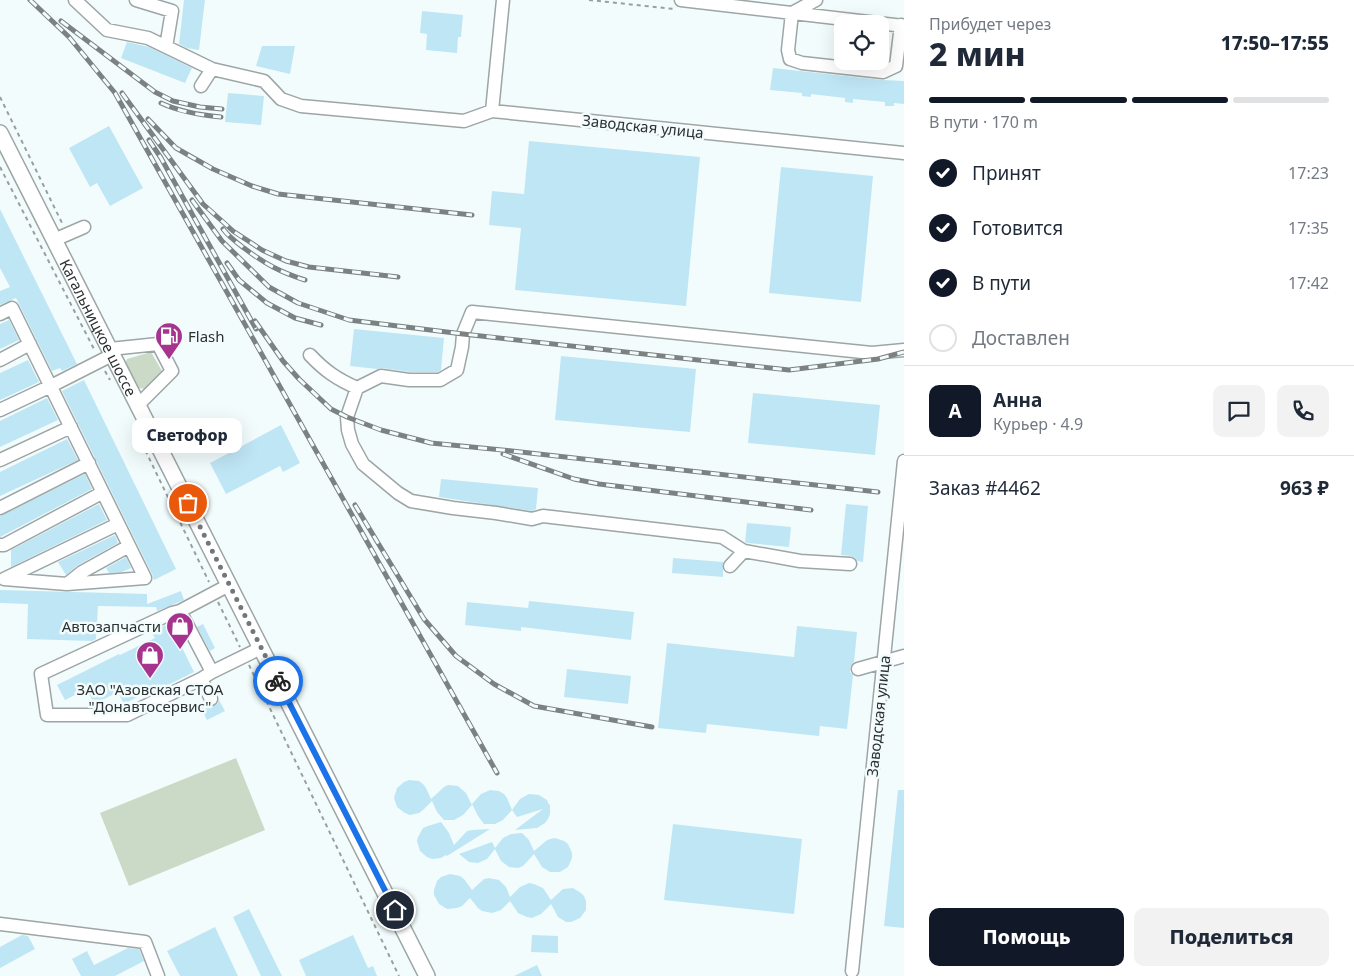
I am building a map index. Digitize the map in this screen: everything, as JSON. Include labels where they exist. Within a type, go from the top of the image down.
[{"type":"main road","name":"Кагальницкое шоссе","points":[[0,133],[61,237],[107,355],[138,405],[427,976]]},
{"type":"street","points":[[75,0],[107,30],[148,38],[212,69],[264,80],[281,99],[301,106],[464,121],[492,110],[503,0]]},
{"type":"street","points":[[136,0],[172,11],[166,47]]},
{"type":"street","points":[[681,0],[902,25],[896,66],[883,72],[802,63],[790,59],[788,50],[792,13]]},
{"type":"street","points":[[792,13],[816,0]]},
{"type":"street","points":[[201,86],[212,69]]},
{"type":"street","name":"Заводская улица","points":[[492,110],[904,153]]},
{"type":"street","points":[[61,237],[84,226]]},
{"type":"street","points":[[0,314],[12,308],[145,578],[67,584],[4,579],[118,524]]},
{"type":"street","points":[[850,564],[800,561],[744,551],[722,537],[543,516],[532,519],[411,501],[398,493],[363,464],[352,444],[347,417],[357,388],[381,376],[409,380],[440,380],[457,370],[463,334],[472,312],[872,353],[904,350]]},
{"type":"street","points":[[0,360],[30,344]]},
{"type":"street","points":[[0,410],[51,386],[107,355],[158,344],[172,372],[138,405]]},
{"type":"street","points":[[310,355],[325,370],[357,388]]},
{"type":"street","points":[[0,460],[71,427]]},
{"type":"street","name":"Заводская улица","points":[[852,971],[883,662],[900,536],[904,461]]},
{"type":"street","points":[[0,508],[89,464]]},
{"type":"street","points":[[0,545],[4,545],[103,493]]},
{"type":"street","points":[[67,584],[82,572],[129,546]]},
{"type":"street","points":[[730,566],[744,551]]},
{"type":"street","points":[[229,585],[180,611],[166,615],[41,674],[47,715],[128,715],[261,648]]},
{"type":"street","points":[[180,611],[207,676],[211,699]]},
{"type":"street","points":[[858,669],[904,656]]},
{"type":"street","points":[[0,924],[145,942],[158,976]]},
{"type":"path","points":[[0,97],[61,237]]},
{"type":"path","points":[[0,166],[107,355],[114,387]]},
{"type":"path","points":[[132,422],[399,976]]},
{"type":"green space","points":[[151,352],[162,371],[145,389],[139,388],[125,363],[127,359]]},
{"type":"green space","points":[[236,758],[265,830],[129,886],[100,813]]},
{"type":"building","points":[[184,0],[205,0],[199,50],[187,48],[179,44]]},
{"type":"building","points":[[422,11],[463,15],[461,37],[458,37],[457,53],[426,50],[427,34],[420,33]]},
{"type":"building","points":[[127,42],[149,47],[192,68],[185,83],[121,58]]},
{"type":"building","points":[[262,46],[295,46],[290,74],[256,66]]},
{"type":"building","points":[[773,68],[904,81],[904,104],[894,103],[894,106],[885,106],[885,102],[853,99],[853,103],[845,102],[845,98],[811,94],[811,97],[802,96],[802,93],[770,90]]},
{"type":"building","points":[[228,93],[264,96],[261,125],[225,122]]},
{"type":"building","points":[[109,126],[143,188],[110,206],[97,183],[90,187],[69,148]]},
{"type":"building","points":[[529,141],[700,157],[686,306],[515,290],[521,228],[489,225],[492,191],[524,194]]},
{"type":"building","points":[[781,167],[873,176],[861,302],[769,293]]},
{"type":"building","points":[[0,209],[77,364],[62,371],[60,368],[52,371],[16,298],[0,305],[0,291],[10,287],[0,268]]},
{"type":"building","points":[[9,320],[19,340],[0,349],[0,324]]},
{"type":"building","points":[[354,329],[444,338],[441,370],[438,372],[410,372],[350,366]]},
{"type":"building","points":[[561,356],[696,369],[690,432],[555,420]]},
{"type":"building","points":[[28,360],[39,382],[0,400],[0,373]]},
{"type":"building","points":[[84,380],[176,569],[154,580],[62,391]]},
{"type":"building","points":[[753,393],[880,405],[875,455],[748,443]]},
{"type":"building","points":[[47,398],[58,420],[0,447],[0,421]]},
{"type":"building","points":[[281,425],[300,463],[283,472],[280,466],[226,494],[210,463]]},
{"type":"building","points":[[67,439],[78,460],[0,496],[0,472]]},
{"type":"building","points":[[85,474],[92,489],[0,537],[0,516]]},
{"type":"building","points":[[441,479],[538,488],[536,509],[532,511],[439,497]]},
{"type":"building","points":[[99,504],[107,520],[11,567],[11,550]]},
{"type":"building","points":[[846,504],[868,506],[863,562],[857,561],[851,556],[841,555]]},
{"type":"building","points":[[747,523],[791,527],[789,547],[745,542]]},
{"type":"building","points":[[115,535],[118,543],[78,565],[66,575],[58,562]]},
{"type":"building","points":[[126,557],[131,568],[122,572],[109,573],[106,568]]},
{"type":"building","points":[[673,558],[723,562],[723,577],[672,573]]},
{"type":"building","points":[[0,590],[147,594],[147,604],[181,591],[184,600],[157,611],[156,607],[98,606],[96,639],[92,641],[27,639],[28,604],[0,603]]},
{"type":"building","points":[[529,601],[634,612],[631,640],[521,627],[521,631],[465,625],[467,602],[528,608]]},
{"type":"building","points":[[170,623],[194,672],[150,694],[149,691],[124,704],[118,692],[94,704],[87,689],[65,700],[57,685],[155,638],[151,632]]},
{"type":"building","points":[[203,624],[215,648],[210,651],[197,627]]},
{"type":"building","points":[[797,626],[857,632],[854,662],[850,667],[850,672],[853,675],[847,729],[820,726],[819,736],[707,724],[706,733],[658,728],[667,643],[794,657]]},
{"type":"building","points":[[567,669],[631,676],[628,704],[564,697]]},
{"type":"building","points":[[219,700],[225,711],[207,720],[199,704],[204,702],[207,706],[214,706]]},
{"type":"building","points":[[409,780],[419,781],[423,784],[431,799],[448,785],[458,786],[466,793],[472,805],[463,815],[454,820],[444,820],[437,812],[432,801],[419,813],[410,815],[397,807],[394,798],[397,788]]},
{"type":"building","points":[[490,790],[499,791],[504,794],[512,810],[503,820],[495,824],[484,824],[472,804],[481,794]]},
{"type":"building","points":[[898,790],[904,790],[904,928],[884,926]]},
{"type":"building","points":[[529,794],[539,795],[547,800],[550,804],[550,814],[545,823],[537,828],[515,830],[543,809],[517,817],[512,810],[520,799]]},
{"type":"building","points":[[441,822],[449,833],[454,845],[467,831],[490,829],[447,856],[432,859],[420,851],[417,841],[423,828]]},
{"type":"building","points":[[673,824],[802,839],[794,914],[664,900]]},
{"type":"building","points":[[522,833],[529,840],[534,851],[550,839],[555,838],[564,841],[568,844],[572,853],[568,867],[560,872],[550,872],[542,867],[534,854],[523,866],[518,868],[509,867],[501,861],[495,849],[487,859],[478,863],[469,862],[459,854],[492,842],[495,848],[503,838],[511,834]]},
{"type":"building","points":[[450,874],[460,876],[472,890],[484,879],[499,880],[506,887],[510,897],[520,887],[529,883],[543,888],[551,900],[563,889],[573,888],[584,896],[586,910],[580,918],[566,922],[558,917],[551,904],[541,914],[532,918],[518,913],[510,901],[501,910],[492,913],[482,911],[470,898],[462,906],[447,909],[439,904],[434,895],[434,890],[437,881],[441,877]]},
{"type":"building","points":[[249,909],[282,976],[261,976],[233,917]]},
{"type":"building","points":[[215,927],[238,976],[180,976],[167,951]]},
{"type":"building","points":[[22,935],[28,936],[35,949],[0,968],[0,947]]},
{"type":"building","points":[[353,935],[368,968],[373,966],[377,976],[306,976],[299,960]]},
{"type":"building","points":[[532,935],[558,936],[558,953],[531,952]]},
{"type":"building","points":[[128,948],[139,949],[144,961],[115,976],[81,976],[72,959],[87,951],[94,965]]},
{"type":"building","points":[[537,965],[542,976],[514,976]]},
{"type":"railway","points":[[30,0],[69,37],[115,93],[497,773]]},
{"type":"railway","points":[[61,21],[155,92],[173,101],[200,107],[222,109]]},
{"type":"railway","points":[[122,93],[203,204],[233,231],[262,250],[286,261],[309,267],[398,277]]},
{"type":"railway","points":[[161,103],[190,113],[221,117]]},
{"type":"railway","points":[[148,119],[176,148],[213,169],[252,186],[278,194],[472,215]]},
{"type":"railway","points":[[149,140],[161,158],[256,329]]},
{"type":"railway","points":[[192,200],[222,241],[269,287],[298,303],[349,320],[789,370],[878,359],[904,352]]},
{"type":"railway","points":[[223,229],[235,241],[266,263],[280,271],[305,280]]},
{"type":"railway","points":[[227,263],[239,280],[267,303],[295,318],[321,325]]},
{"type":"railway","points":[[255,321],[283,361],[331,409],[381,430],[431,443],[878,492]]},
{"type":"railway","points":[[503,454],[574,479],[599,484],[811,510]]},
{"type":"railway","points":[[355,505],[424,619],[456,656],[494,684],[534,706],[652,727]]},
{"type":"way so far","points":[[188,503],[278,681]]},
{"type":"place","name":"Flash","points":[[169,360]]},
{"type":"place","name":"Светофор","points":[[188,503]]},
{"type":"place","name":"Автозапчасти","points":[[180,650]]},
{"type":"place","name":"ЗАО \"Азовская СТОА \"Донавтосервис\"","points":[[150,679]]},
{"type":"route","points":[[278,681],[395,910]]}]
